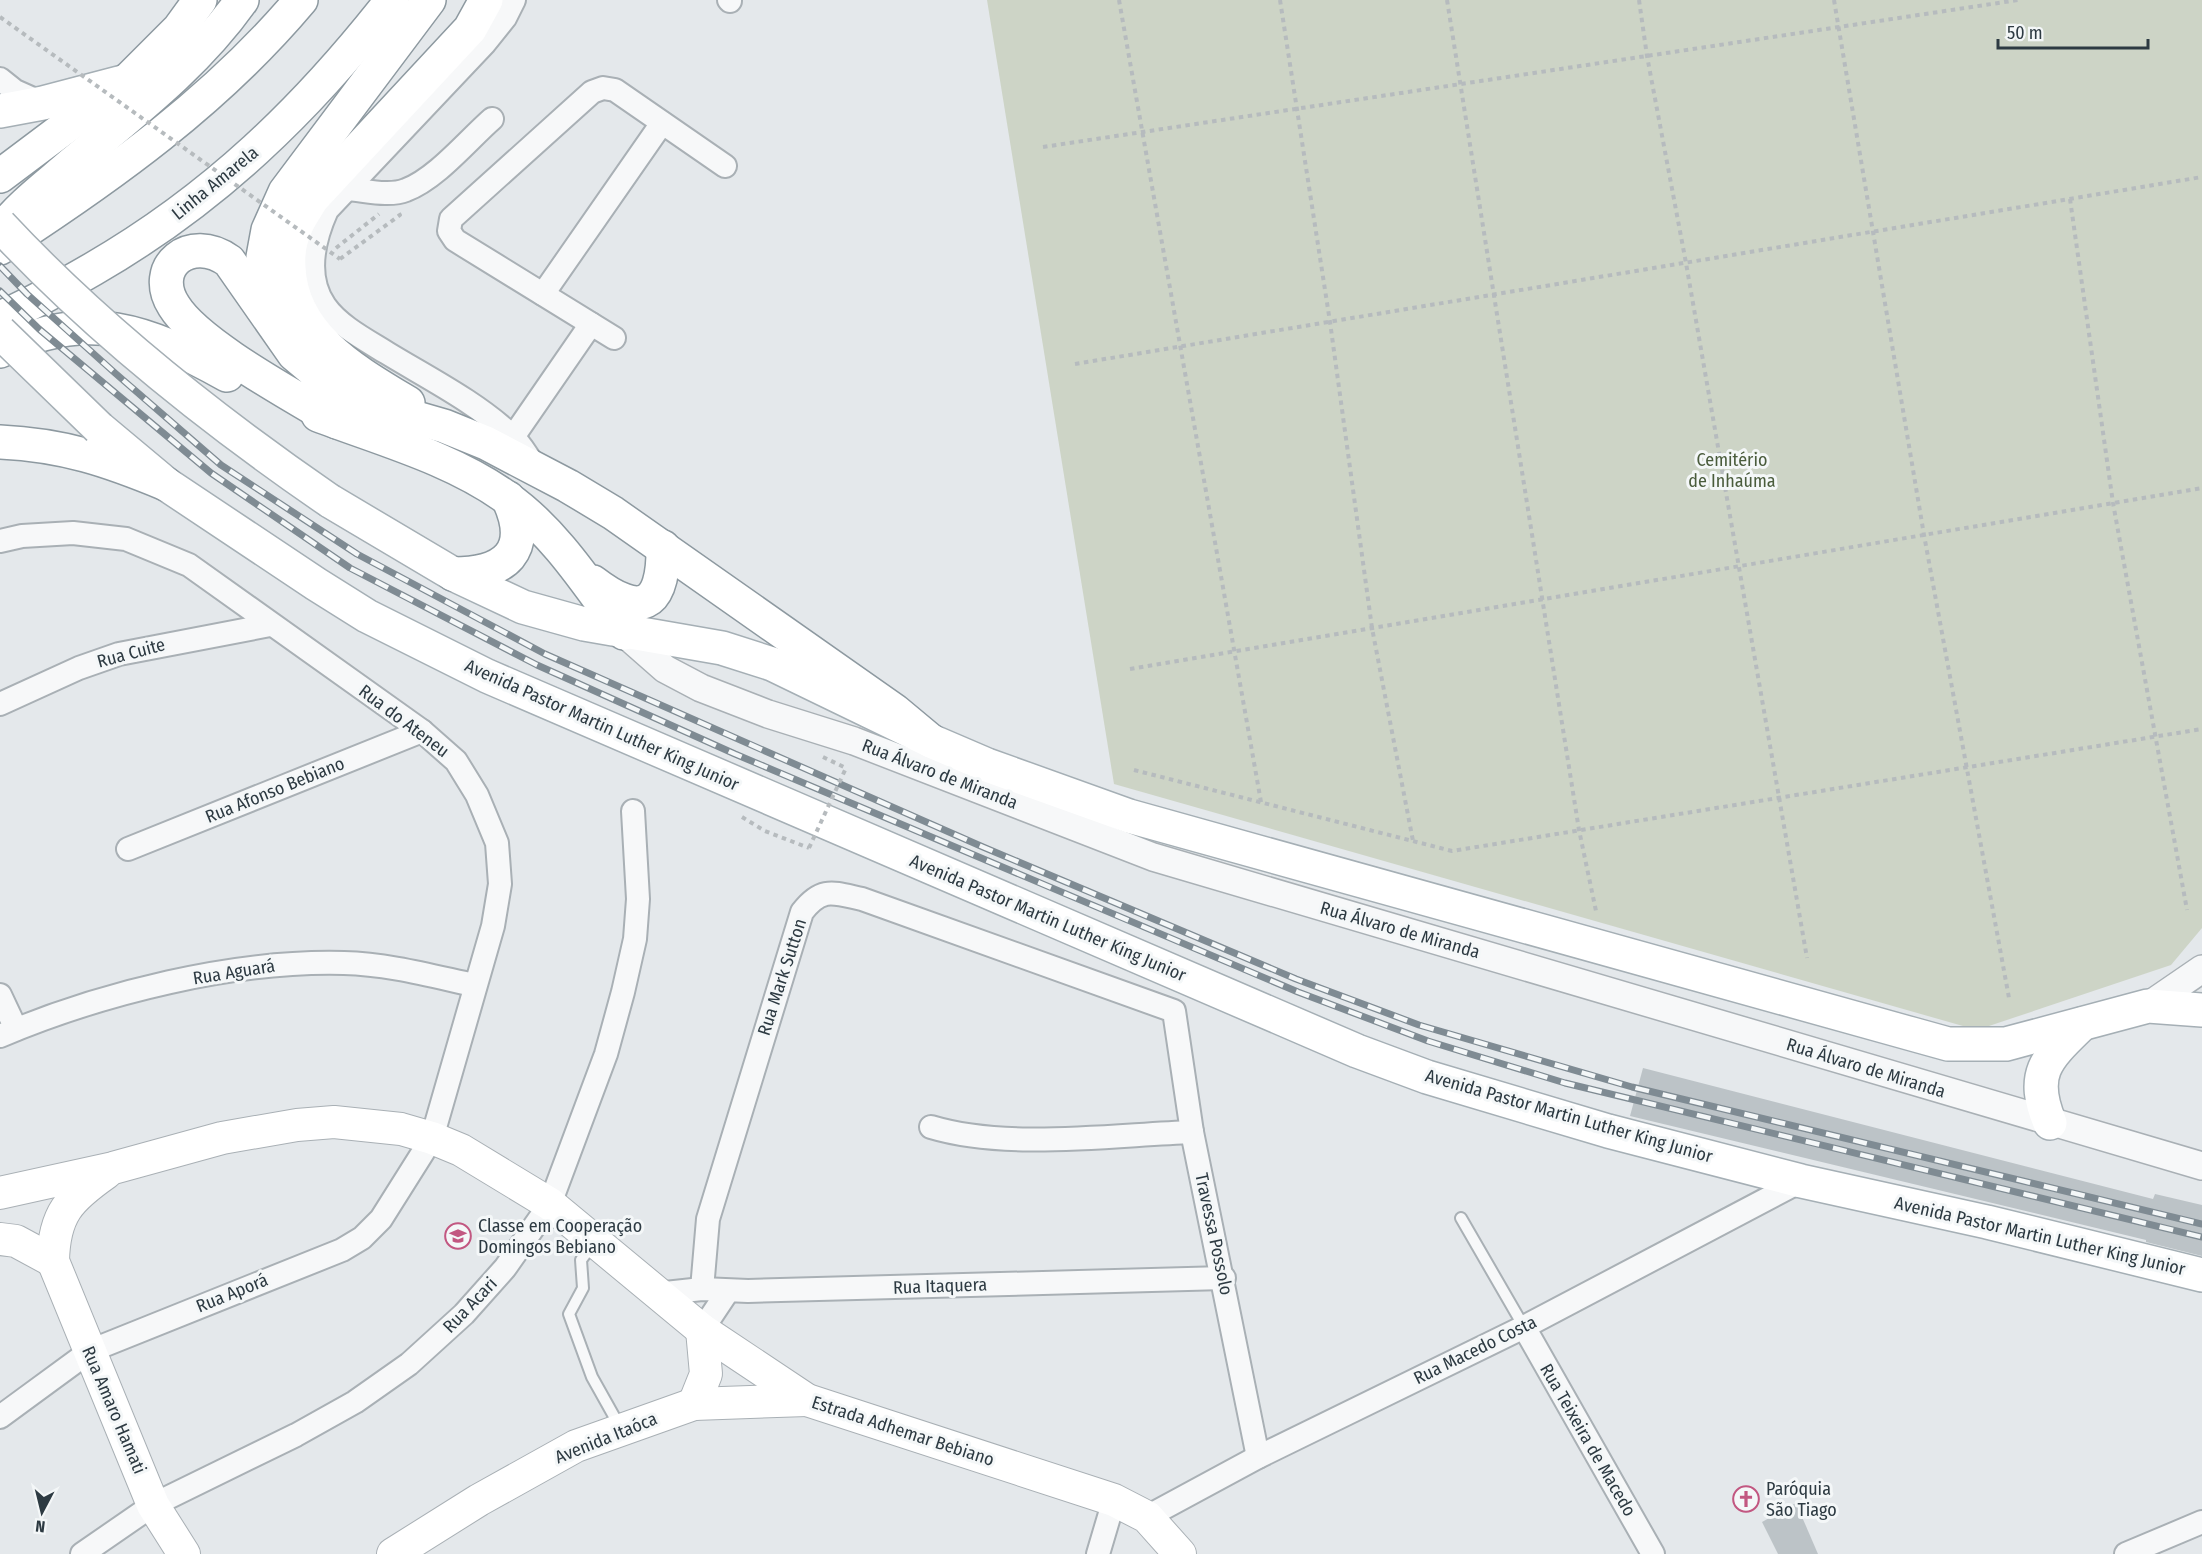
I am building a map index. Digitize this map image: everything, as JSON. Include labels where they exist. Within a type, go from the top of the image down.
[{"type":"main road","points":[[0,232],[139,89],[171,37],[200,0]]},
{"type":"main road","points":[[0,176],[201,52],[242,0]]},
{"type":"main road","points":[[0,248],[125,164],[177,123],[255,53],[301,0]]},
{"type":"main road","name":"Linha Amarela","points":[[0,326],[13,312],[110,259],[214,188],[312,97],[392,0]]},
{"type":"main road","points":[[274,329],[264,286],[263,257],[268,230],[285,192],[429,0]]},
{"type":"main road","points":[[486,0],[470,29],[312,199],[295,228],[288,253],[290,281],[297,310],[315,335],[333,353],[372,381],[444,426],[537,469],[613,513],[895,711],[930,741]]},
{"type":"main road","points":[[0,111],[139,89]]},
{"type":"main road","points":[[0,194],[92,129],[139,89]]},
{"type":"main road","points":[[0,225],[107,330],[270,460],[330,501],[453,574],[523,607],[565,620],[624,633],[722,648],[772,664],[930,741],[987,765],[1129,816],[1948,1044],[2006,1044],[2148,1006],[2202,1010]]},
{"type":"main road","points":[[337,422],[221,349],[186,322],[174,305],[168,291],[167,278],[172,266],[188,251],[201,249],[216,252],[229,261],[274,329],[294,354],[337,390],[368,404],[444,426]]},
{"type":"main road","points":[[0,351],[36,336],[68,328],[133,332],[169,344],[271,396],[444,463],[508,498],[541,528],[577,570],[624,633]]},
{"type":"main road","name":"Avenida Pastor Martin Luther King Junior","points":[[0,332],[99,428],[166,484],[367,616],[487,676],[1357,1051],[1426,1077],[1534,1111],[1801,1181],[1987,1222],[2202,1275]]},
{"type":"main road","points":[[0,442],[62,448],[113,462],[166,484]]},
{"type":"main road","points":[[453,574],[489,572],[501,565],[510,555],[517,528],[515,513],[508,498]]},
{"type":"main road","points":[[577,570],[613,597],[634,604],[644,602],[652,597],[661,581],[663,547]]},
{"type":"main road","points":[[2050,1123],[2041,1101],[2040,1085],[2044,1067],[2055,1050],[2083,1023]]},
{"type":"main road","name":"Estrada Adhemar Bebiano","points":[[0,1193],[113,1168],[222,1138],[297,1125],[334,1122],[372,1125],[432,1138],[478,1160],[550,1204],[702,1330],[807,1400],[1114,1500],[1147,1517],[1180,1554]]},
{"type":"main road","name":"Estrada Adhemar Bebiano","points":[[53,1261],[57,1225],[65,1208],[81,1190],[113,1168]]},
{"type":"main road","points":[[0,1239],[16,1241],[53,1261]]},
{"type":"main road","name":"Rua Amaro Hamati","points":[[53,1261],[153,1505],[184,1554]]},
{"type":"main road","points":[[694,1404],[706,1374],[702,1330]]},
{"type":"main road","name":"Avenida Itaóca","points":[[409,1551],[479,1500],[576,1446],[694,1404],[807,1400]]},
{"type":"street","points":[[514,0],[505,18],[484,44],[327,210],[316,234],[314,270],[317,288],[325,305],[360,336],[482,413],[513,437],[537,469]]},
{"type":"street","points":[[0,79],[15,92],[43,103]]},
{"type":"street","points":[[614,338],[455,240],[449,231],[451,219],[592,92],[603,88],[615,90],[725,166]]},
{"type":"street","points":[[346,189],[393,193],[406,190],[433,173],[492,119]]},
{"type":"street","points":[[543,294],[662,123]]},
{"type":"street","points":[[513,437],[591,324]]},
{"type":"street","name":"Rua do Ateneu","points":[[0,541],[22,536],[73,533],[126,539],[189,565],[270,625],[422,731],[456,761],[477,795],[497,843],[500,884],[493,927],[474,985],[432,1138]]},
{"type":"street","name":"Rua Cuite","points":[[0,704],[79,668],[119,654],[168,642],[270,625]]},
{"type":"street","name":"Rua Álvaro de Miranda","points":[[624,633],[665,669],[701,688],[768,714],[854,741],[1153,857],[2202,1166]]},
{"type":"street","name":"Rua Afonso Bebiano","points":[[128,849],[422,731]]},
{"type":"street","name":"Rua Acari","points":[[82,1554],[153,1505],[296,1435],[355,1402],[410,1364],[464,1314],[505,1268],[550,1204],[606,1054],[635,939],[638,899],[633,811]]},
{"type":"street","name":"Rua Mark Sutton","points":[[702,1289],[708,1219],[793,937],[802,912],[812,898],[829,892],[862,899],[1174,1011]]},
{"type":"street","name":"Rua Aguará","points":[[8,1032],[124,994],[197,976],[279,963],[347,963],[410,972],[474,985]]},
{"type":"street","points":[[2148,1006],[2202,969]]},
{"type":"street","points":[[0,995],[8,1032]]},
{"type":"street","name":"Travessa Possolo","points":[[1174,1011],[1192,1132],[1224,1278],[1258,1456]]},
{"type":"street","points":[[931,1126],[977,1138],[1017,1139],[1192,1132]]},
{"type":"street","name":"Rua Aporá","points":[[0,1417],[90,1351],[259,1282],[302,1267],[342,1250],[362,1238],[381,1219],[432,1138]]},
{"type":"street","name":"Rua Macedo Costa","points":[[1147,1517],[1258,1456],[1524,1327],[1801,1181]]},
{"type":"street","name":"Rua Itaquera","points":[[656,1294],[702,1289],[728,1291],[1224,1278]]},
{"type":"street","points":[[702,1330],[728,1291]]},
{"type":"street","name":"Rua Teixeira de Macedo","points":[[1524,1327],[1653,1554]]},
{"type":"street","points":[[1098,1554],[1114,1500]]},
{"type":"street","points":[[2126,1554],[2156,1548],[2202,1522]]},
{"type":"lane","points":[[1461,1218],[1524,1327]]},
{"type":"lane","points":[[595,1242],[581,1260],[583,1288],[569,1314],[592,1377],[621,1430]]},
{"type":"path","points":[[1119,0],[1261,802]]},
{"type":"path","points":[[1280,0],[1330,322],[1372,628],[1413,841]]},
{"type":"path","points":[[1447,0],[1579,830],[1596,911]]},
{"type":"path","points":[[1639,0],[1807,958]]},
{"type":"path","points":[[1834,0],[1871,232],[1924,535],[2009,998]]},
{"type":"path","points":[[1043,147],[2018,0]]},
{"type":"path","points":[[0,17],[340,259],[400,215],[395,210]]},
{"type":"path","points":[[1075,364],[2202,177]]},
{"type":"path","points":[[2070,199],[2113,503],[2187,910]]},
{"type":"path","points":[[336,249],[382,212]]},
{"type":"path","points":[[1130,669],[2202,488]]},
{"type":"path","points":[[1134,770],[1452,851],[2202,729]]},
{"type":"path","points":[[738,814],[765,831],[809,848],[846,768]]},
{"type":"green space","name":"Cemitério de Inhaúma","points":[[987,0],[2202,0],[2202,928],[2171,965],[1977,1030],[1114,784]]},
{"type":"building","points":[[1643,1068],[2153,1199],[2155,1194],[2202,1205],[2202,1256],[2146,1242],[2146,1240],[1630,1116]]},
{"type":"building","points":[[1796,1503],[1818,1554],[1778,1554],[1762,1522]]},
{"type":"railway","points":[[0,266],[27,294],[221,465],[357,554],[545,654],[983,847],[1296,979],[1419,1025],[1632,1087],[2202,1224]]},
{"type":"railway","points":[[0,291],[39,329],[211,473],[350,568],[537,665],[735,754],[1298,992],[1428,1041],[1565,1083],[2202,1237]]},
{"type":"place","name":"Classe em Cooperação Domingos Bebiano","points":[[458,1236]]},
{"type":"place","name":"Paróquia São Tiago","points":[[1746,1499]]}]
